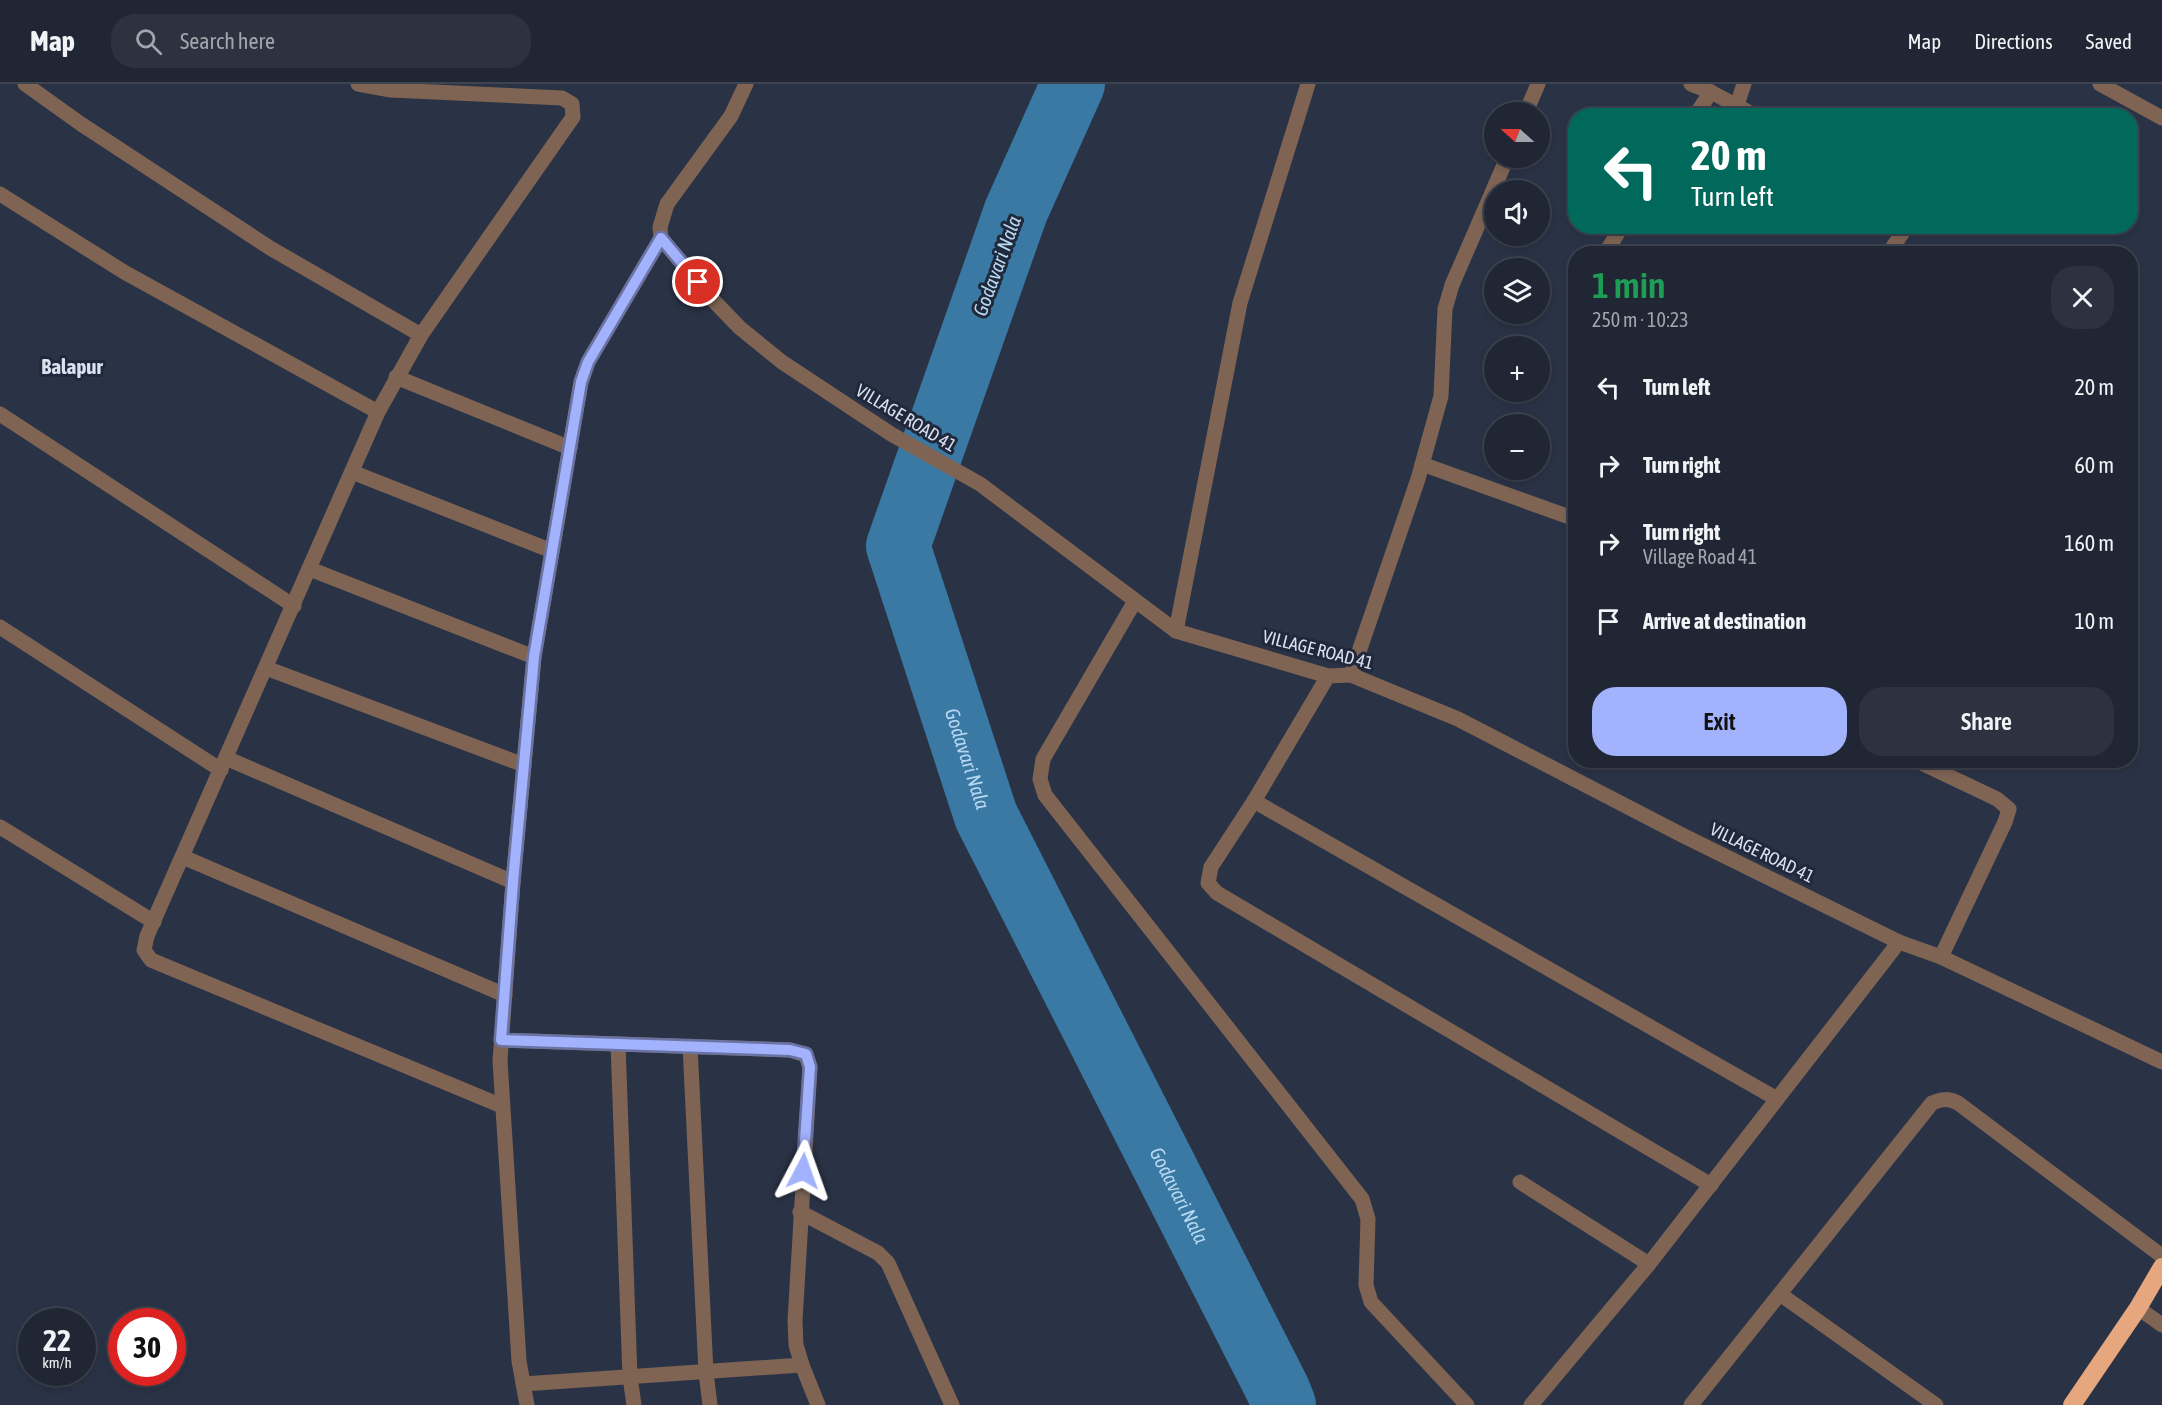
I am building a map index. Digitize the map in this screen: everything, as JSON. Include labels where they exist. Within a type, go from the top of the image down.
[{"type":"highway","points":[[2072,1405],[2138,1308],[2162,1267]]},
{"type":"street","points":[[25,84],[81,124],[270,248],[421,335]]},
{"type":"street","points":[[358,84],[391,90],[504,90],[562,98],[572,104],[573,117],[421,335],[396,377],[378,412],[147,936],[144,950],[151,960],[502,1106]]},
{"type":"street","points":[[527,1405],[519,1361],[500,1060],[513,882],[534,657],[578,398],[588,362],[661,238],[660,227],[667,204],[731,116],[746,84]]},
{"type":"street","points":[[1176,631],[1240,303],[1308,84]]},
{"type":"street","points":[[1530,102],[1538,84]]},
{"type":"street","points":[[1691,84],[1742,108]]},
{"type":"street","points":[[1737,105],[1744,84]]},
{"type":"street","points":[[2100,84],[2162,118]]},
{"type":"street","points":[[1700,108],[1711,92]]},
{"type":"street","points":[[1351,675],[1422,464],[1441,396],[1445,309],[1452,285],[1503,168]]},
{"type":"street","points":[[0,194],[124,272],[378,412]]},
{"type":"street","name":"VILLAGE ROAD 41","points":[[661,238],[710,297],[740,328],[782,362],[891,434],[980,484],[1176,631],[1328,676],[1351,675],[1458,719],[1682,836],[1899,942],[1941,957],[2162,1062]]},
{"type":"street","points":[[396,377],[570,448]]},
{"type":"street","points":[[0,414],[294,606]]},
{"type":"street","points":[[1422,464],[1568,516]]},
{"type":"street","points":[[352,472],[552,551]]},
{"type":"street","points":[[310,569],[534,657]]},
{"type":"street","points":[[1135,600],[1043,759],[1040,779],[1045,795],[1362,1199],[1368,1219],[1366,1285],[1371,1302],[1467,1405]]},
{"type":"street","points":[[0,627],[223,764],[513,882]]},
{"type":"street","points":[[266,668],[524,765]]},
{"type":"street","points":[[1328,676],[1254,801],[1211,867],[1208,883],[1217,892],[1711,1185]]},
{"type":"street","points":[[1931,768],[1997,800],[2008,809],[2005,822],[1941,957]]},
{"type":"street","points":[[1254,801],[1777,1099]]},
{"type":"street","points":[[0,827],[154,922]]},
{"type":"street","points":[[183,857],[505,995]]},
{"type":"street","points":[[1532,1405],[1650,1264],[1899,942]]},
{"type":"street","points":[[501,1040],[790,1050],[806,1054],[810,1067],[795,1321],[796,1345],[818,1405]]},
{"type":"street","points":[[618,1044],[630,1377],[634,1405]]},
{"type":"street","points":[[690,1046],[706,1372],[710,1405]]},
{"type":"street","points":[[1691,1405],[1932,1103],[1941,1099],[1950,1099],[1958,1103],[2162,1256]]},
{"type":"street","points":[[1520,1182],[1650,1264]]},
{"type":"street","points":[[800,1212],[878,1253],[888,1263],[952,1405]]},
{"type":"street","points":[[1780,1294],[1936,1405]]},
{"type":"street","points":[[2138,1308],[2162,1325]]},
{"type":"street","points":[[523,1384],[802,1365]]},
{"type":"waterway","name":"Godavari Nala","points":[[1073,84],[1016,211],[898,546],[986,816],[1284,1405]]},
{"type":"district","name":"Balapur","points":[[72,367]]},
{"type":"route","points":[[698,282],[661,238],[588,362],[581,382],[534,657],[501,1040],[790,1050],[806,1054],[810,1067],[803,1171]]}]
